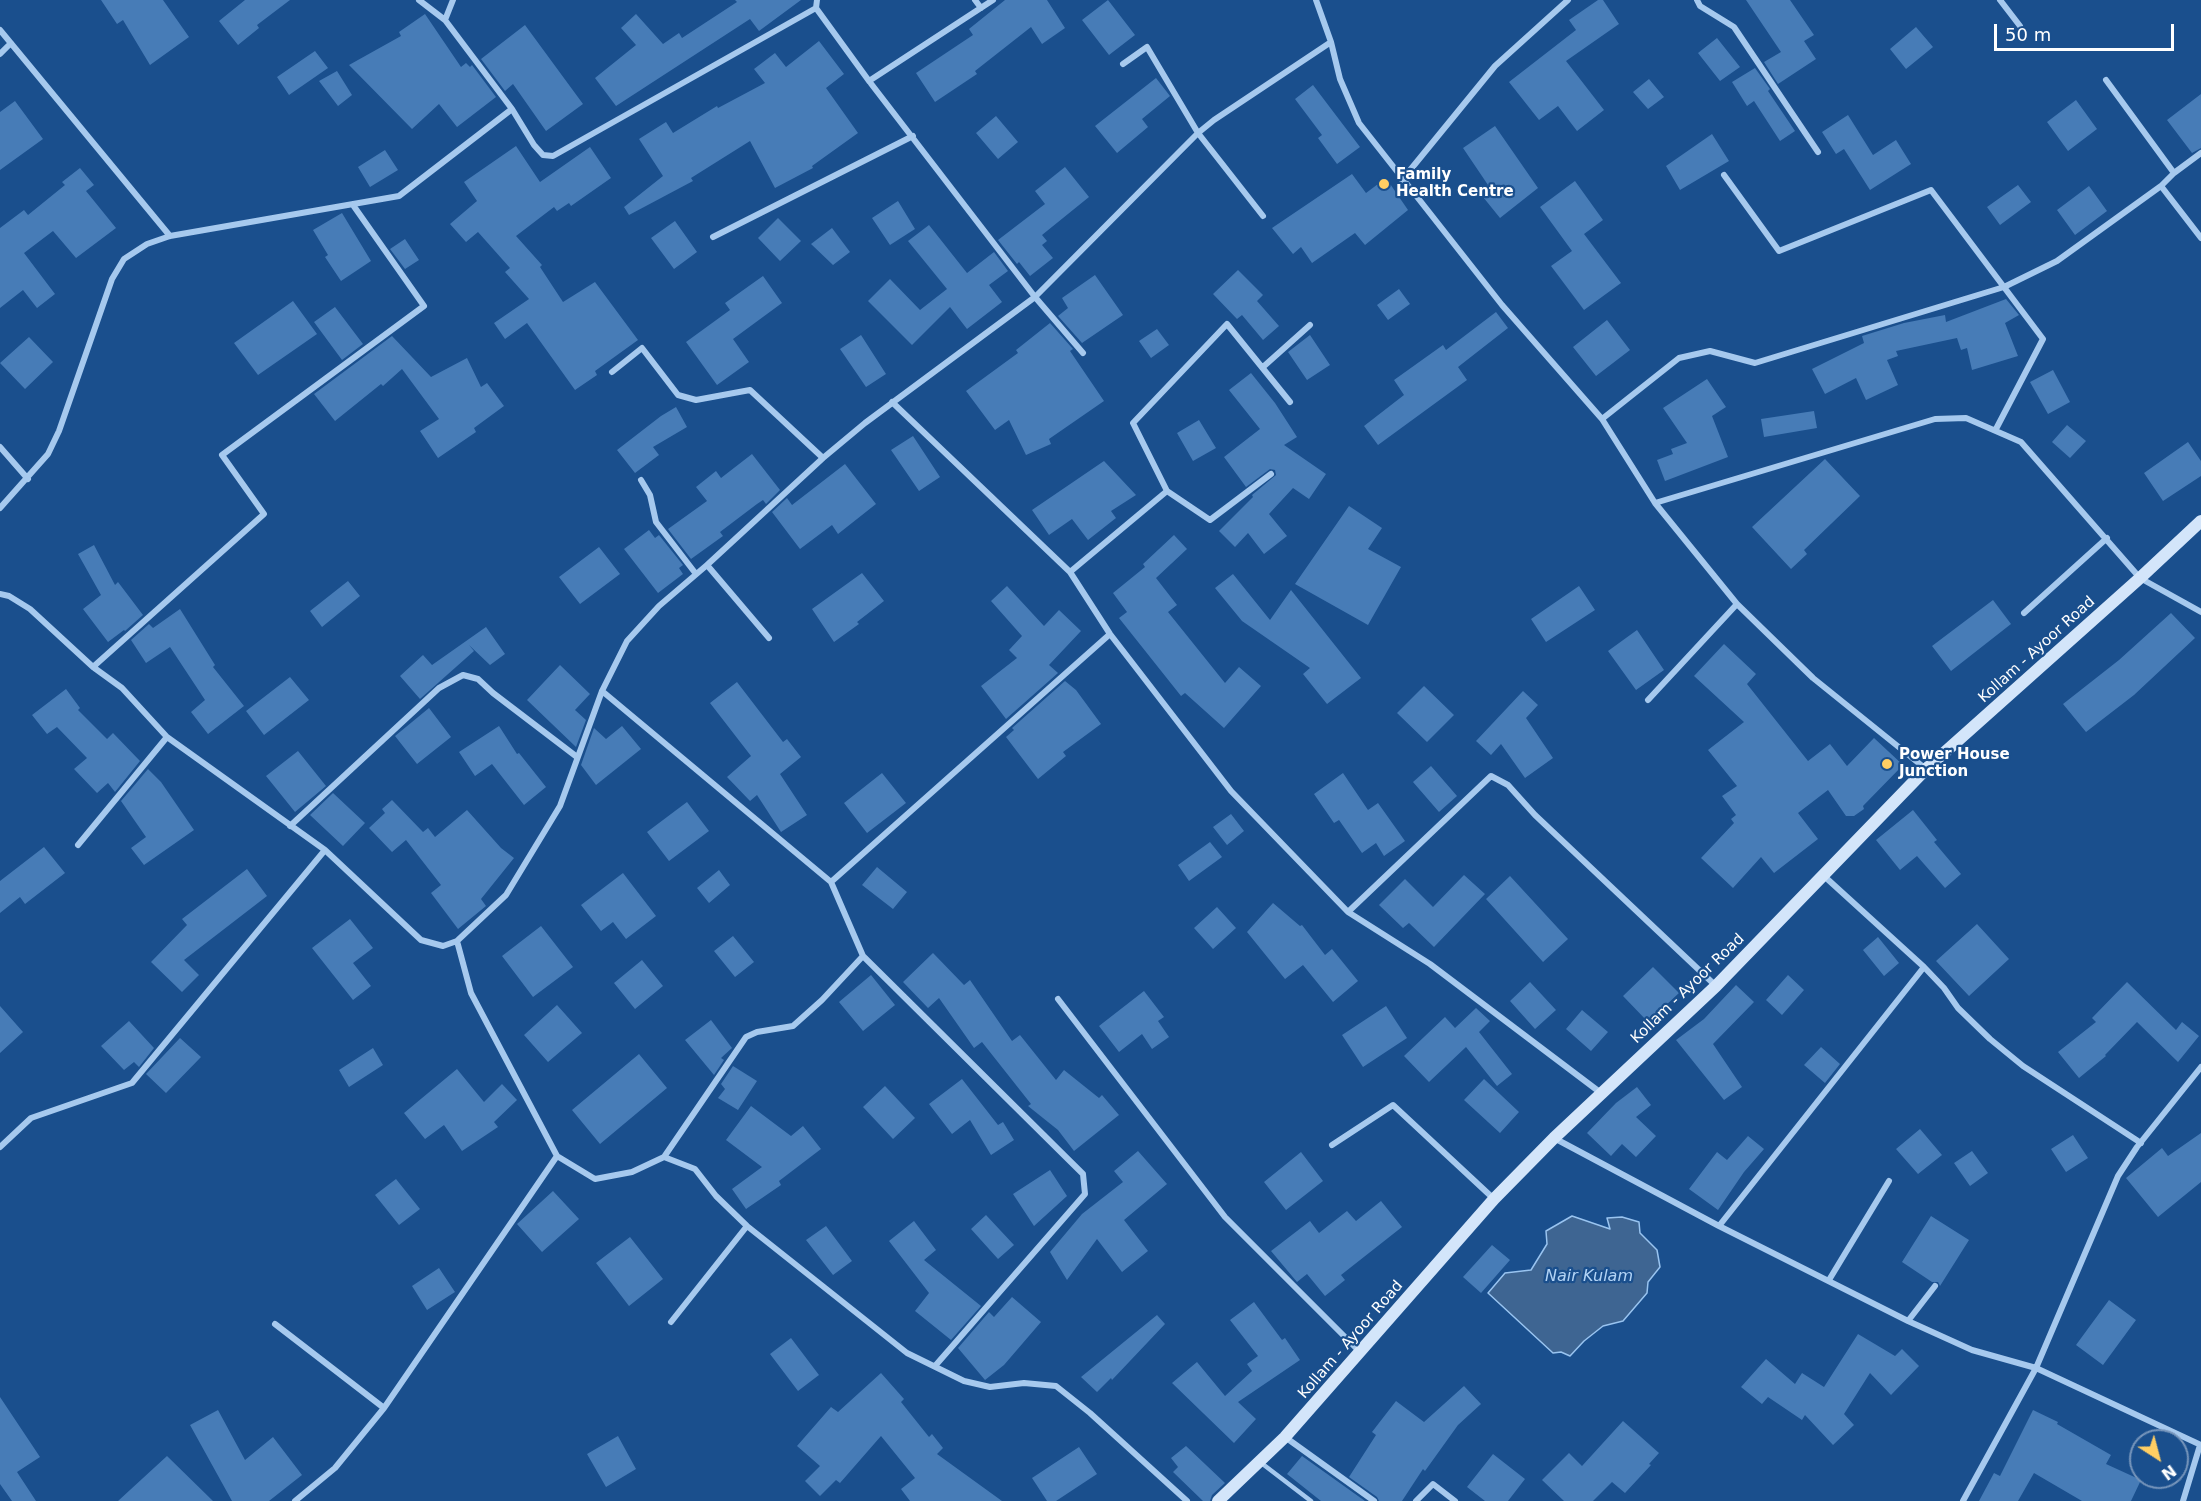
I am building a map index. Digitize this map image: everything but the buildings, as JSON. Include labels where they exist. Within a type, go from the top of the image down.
[{"type":"main road","name":"Kollam - Ayoor Road","points":[[1218,1501],[1258,1460],[1285,1437],[1494,1199],[1554,1138],[1716,986],[1926,769],[2201,521]]},
{"type":"street","points":[[419,0],[445,20],[512,109],[534,145],[543,155],[553,156],[816,8]]},
{"type":"street","points":[[445,20],[453,0]]},
{"type":"street","points":[[817,0],[816,8],[869,81],[1035,297],[1083,353]]},
{"type":"street","points":[[975,0],[981,8]]},
{"type":"street","points":[[869,81],[993,0]]},
{"type":"street","points":[[1316,0],[1331,42],[1340,79],[1359,123],[1502,305],[1602,418],[1655,503],[1737,604],[1813,678],[1926,769]]},
{"type":"street","points":[[1402,180],[1495,66],[1568,0]]},
{"type":"street","points":[[1697,0],[1700,6],[1734,27],[1818,152]]},
{"type":"street","points":[[2000,0],[2020,26]]},
{"type":"street","points":[[0,30],[170,236]]},
{"type":"street","points":[[0,594],[9,596],[30,609],[93,667],[122,688],[166,737],[325,850],[421,940],[443,946],[457,941],[506,895],[560,806],[602,691],[627,641],[659,606],[823,458],[892,402],[1035,297],[1198,133],[1331,42]]},
{"type":"street","points":[[0,54],[11,43]]},
{"type":"street","points":[[1123,64],[1147,47],[1198,133],[1263,216]]},
{"type":"street","points":[[2106,81],[2174,173]]},
{"type":"street","points":[[0,508],[48,454],[59,431],[112,279],[124,259],[147,244],[170,236],[399,196],[512,109]]},
{"type":"street","points":[[713,237],[913,136]]},
{"type":"street","points":[[1602,418],[1679,358],[1710,351],[1755,363],[2004,286],[2057,261],[2161,186],[2201,153]]},
{"type":"street","points":[[1724,175],[1779,251],[1931,190],[2043,339],[1996,429]]},
{"type":"street","points":[[2161,186],[2201,238]]},
{"type":"street","points":[[93,667],[264,514],[222,455],[424,306],[353,205]]},
{"type":"street","points":[[1271,474],[1210,520],[1167,491],[1133,423],[1227,324],[1290,402]]},
{"type":"street","points":[[1263,367],[1310,326]]},
{"type":"street","points":[[612,372],[642,348],[678,395],[696,400],[750,390],[823,458]]},
{"type":"street","points":[[892,402],[1070,572],[1110,634],[1231,791],[1348,912],[1430,964],[1601,1093]]},
{"type":"street","points":[[1655,503],[1935,419],[1966,418],[1996,429],[2021,442],[2140,578],[2201,612]]},
{"type":"street","points":[[0,447],[28,479]]},
{"type":"street","points":[[641,480],[650,495],[656,522],[696,574]]},
{"type":"street","points":[[1070,572],[1167,491]]},
{"type":"street","points":[[2025,613],[2107,538]]},
{"type":"street","points":[[707,565],[769,638]]},
{"type":"street","points":[[1648,700],[1737,604]]},
{"type":"street","points":[[831,882],[1110,634]]},
{"type":"street","points":[[290,826],[439,688],[463,675],[478,679],[577,757]]},
{"type":"street","points":[[602,691],[831,882],[863,956],[1083,1174],[1085,1194],[935,1366]]},
{"type":"street","points":[[78,845],[166,737]]},
{"type":"street","points":[[1348,912],[1491,776],[1508,785],[1535,815],[1716,986]]},
{"type":"street","points":[[0,1146],[31,1118],[132,1083],[325,850]]},
{"type":"street","points":[[1824,876],[1924,967],[1944,988],[1958,1008],[1990,1039],[2024,1066],[2141,1143]]},
{"type":"street","points":[[457,941],[471,993],[557,1156],[595,1179],[632,1172],[664,1157],[746,1037],[757,1032],[794,1026],[863,956]]},
{"type":"street","points":[[1719,1226],[1924,967]]},
{"type":"street","points":[[1058,999],[1225,1217],[1361,1353]]},
{"type":"street","points":[[1963,1501],[2036,1368],[2118,1176],[2201,1067]]},
{"type":"street","points":[[1332,1144],[1394,1105],[1494,1199]]},
{"type":"street","points":[[1554,1138],[1719,1226],[1908,1321],[1972,1350],[2036,1368],[2200,1445],[2183,1501]]},
{"type":"street","points":[[295,1501],[335,1468],[384,1408],[557,1156]]},
{"type":"street","points":[[664,1157],[695,1169],[716,1196],[747,1226],[907,1353],[964,1381],[990,1387],[1024,1383],[1056,1386],[1090,1413],[1187,1501]]},
{"type":"street","points":[[1829,1280],[1889,1181]]},
{"type":"street","points":[[671,1322],[747,1226]]},
{"type":"street","points":[[1908,1321],[1935,1286]]},
{"type":"street","points":[[275,1324],[384,1408]]},
{"type":"street","points":[[1285,1437],[1374,1501]]},
{"type":"street","points":[[1416,1501],[1433,1484],[1455,1501]]},
{"type":"lane","points":[[1258,1460],[1311,1501]]},
{"type":"water","name":"Nair Kulam","points":[[1572,1216],[1610,1229],[1607,1218],[1622,1217],[1639,1222],[1640,1233],[1657,1250],[1660,1267],[1648,1282],[1647,1293],[1623,1321],[1603,1326],[1570,1356],[1561,1352],[1553,1353],[1488,1293],[1505,1273],[1531,1270],[1547,1244],[1546,1231]]},
{"type":"place","name":"Family Health Centre","points":[[1384,184]]},
{"type":"place","name":"Power House Junction","points":[[1887,764]]}]
